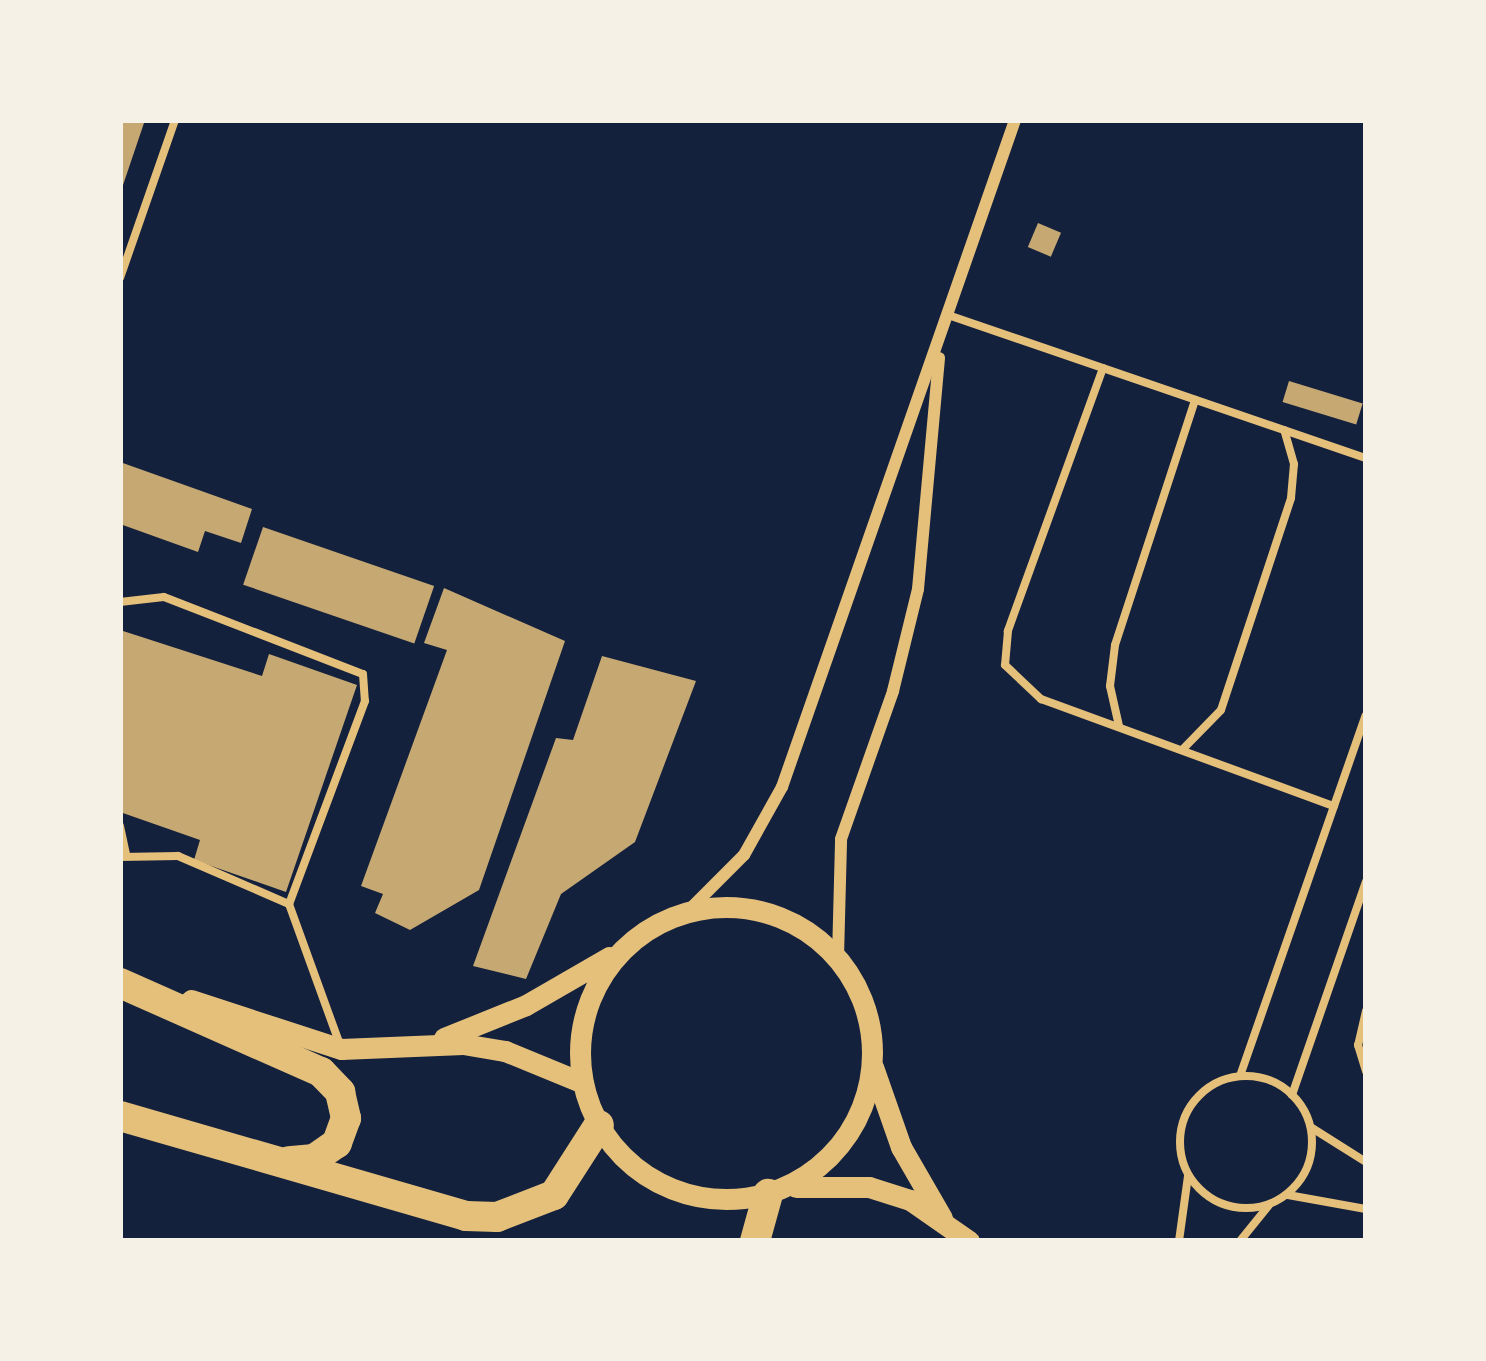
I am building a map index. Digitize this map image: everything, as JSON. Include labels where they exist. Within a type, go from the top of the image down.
[{"type":"highway","points":[[120,979],[321,1072],[340,1092],[346,1118],[337,1143],[314,1160],[288,1161]]},
{"type":"highway","points":[[120,1115],[466,1216],[497,1217],[554,1195],[599,1125]]},
{"type":"highway","points":[[755,1241],[776,1191]]},
{"type":"street","points":[[421,1046],[526,1005],[688,910],[744,856],[782,787],[1015,120]]},
{"type":"street","points":[[946,1223],[902,1147],[872,1064],[870,1026],[838,957],[841,839],[898,674],[919,589],[924,461],[947,315]]},
{"type":"street","points":[[688,910],[730,905],[770,912],[838,957]]},
{"type":"street","points":[[623,948],[586,1010],[583,1083],[599,1125],[638,1168],[690,1195],[869,1186],[946,1223],[970,1241]]},
{"type":"street","points":[[120,979],[341,1049],[421,1046],[505,1051],[583,1083]]},
{"type":"street","points":[[776,1191],[846,1138],[872,1064]]},
{"type":"lane","points":[[120,278],[175,120]]},
{"type":"lane","points":[[947,315],[1366,458]]},
{"type":"lane","points":[[1103,368],[1004,647],[1005,665],[1025,692],[1334,806]]},
{"type":"lane","points":[[1119,727],[1110,686],[1115,645],[1195,400]]},
{"type":"lane","points":[[1182,750],[1221,710],[1291,499],[1294,464],[1284,430]]},
{"type":"lane","points":[[120,602],[164,597],[363,674],[365,701],[289,904],[341,1049]]},
{"type":"lane","points":[[1240,1076],[1366,715]]},
{"type":"lane","points":[[120,826],[123,855],[178,856],[289,904]]},
{"type":"lane","points":[[1292,1095],[1366,880]]},
{"type":"lane","points":[[1366,1011],[1358,1045],[1366,1072]]},
{"type":"lane","points":[[1179,1241],[1188,1175],[1183,1120],[1205,1089],[1240,1076],[1292,1095],[1310,1127],[1366,1162]]},
{"type":"lane","points":[[1240,1241],[1270,1205],[1286,1196],[1308,1166],[1310,1127]]},
{"type":"lane","points":[[1188,1175],[1214,1202],[1270,1205]]},
{"type":"lane","points":[[1286,1196],[1366,1210]]},
{"type":"building","points":[[120,120],[145,120],[121,191],[120,191]]},
{"type":"building","points":[[1038,223],[1061,233],[1051,257],[1028,247]]},
{"type":"building","points":[[1289,381],[1363,404],[1356,425],[1283,402]]},
{"type":"building","points":[[120,462],[252,509],[241,543],[205,531],[198,552],[120,524]]},
{"type":"building","points":[[263,527],[434,586],[414,644],[243,585]]},
{"type":"building","points":[[444,588],[565,641],[479,890],[410,930],[375,913],[383,894],[361,886],[447,650],[424,643]]},
{"type":"building","points":[[120,630],[262,676],[269,654],[357,685],[286,892],[194,860],[200,840],[120,812]]},
{"type":"building","points":[[602,656],[696,681],[635,842],[561,894],[526,979],[473,966],[556,738],[573,740]]}]
